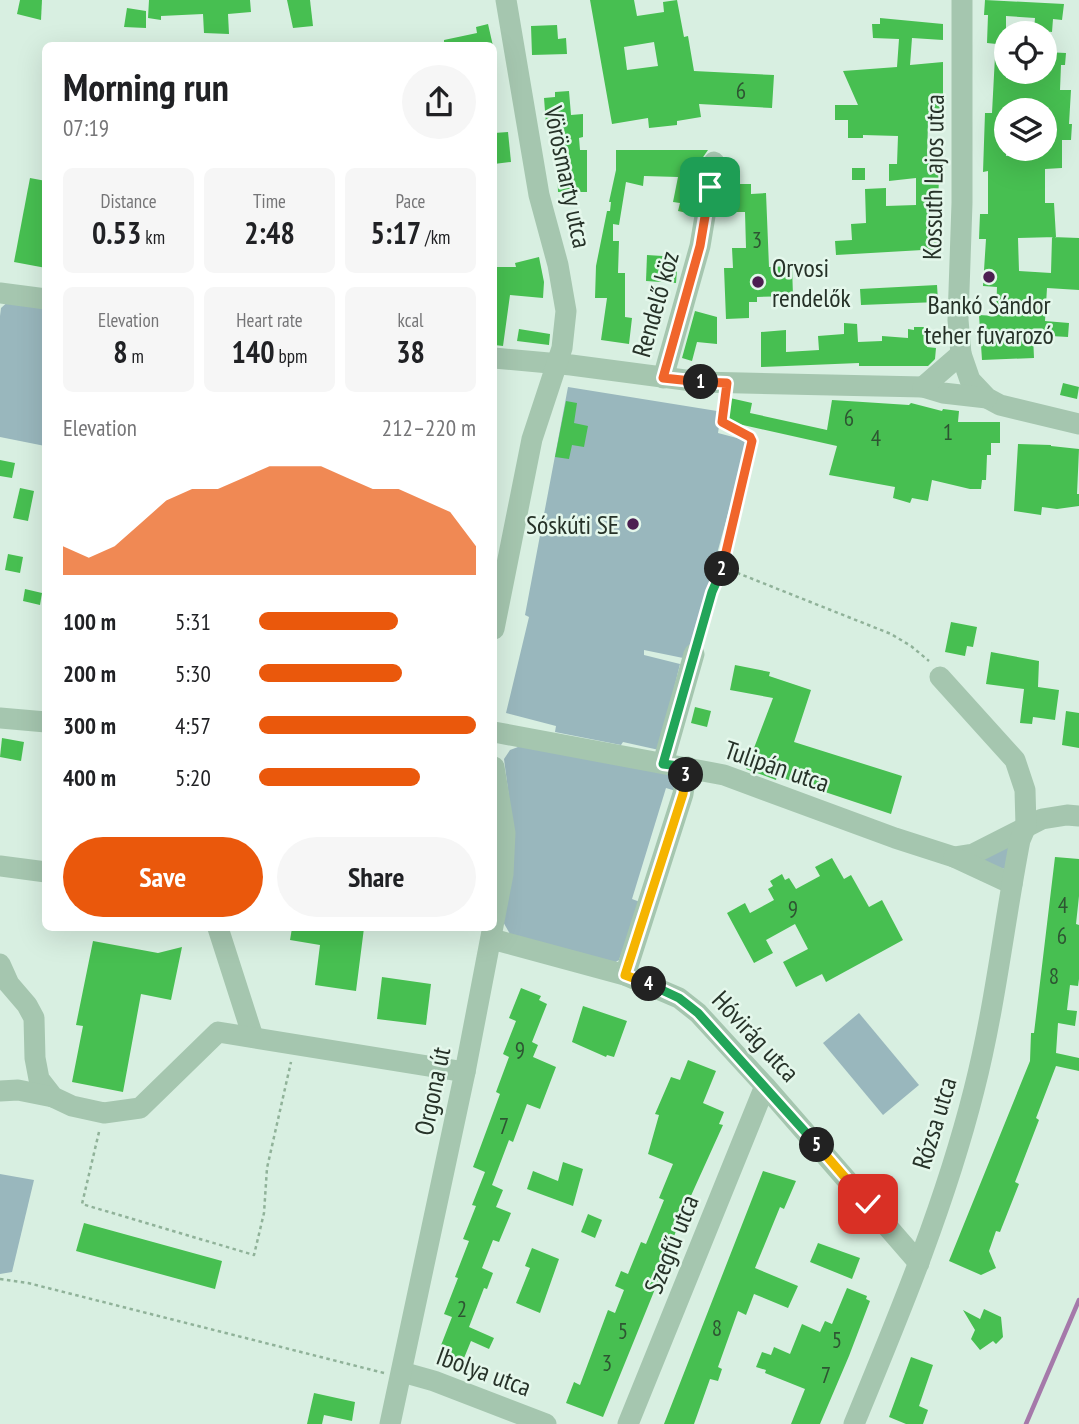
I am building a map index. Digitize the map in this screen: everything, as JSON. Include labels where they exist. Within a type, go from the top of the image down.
[{"type":"street","name":"Vörösmarty utca","points":[[506,0],[539,195],[564,291],[565,330],[557,364]]},
{"type":"street","name":"Kossuth Lajos utca","points":[[962,0],[962,203],[958,320],[961,354],[970,380],[988,398]]},
{"type":"street","name":"Rendelő köz","points":[[663,378],[700,246],[714,162]]},
{"type":"street","points":[[0,293],[42,298]]},
{"type":"street","points":[[923,387],[961,354]]},
{"type":"street","points":[[497,358],[727,383],[923,387],[943,393],[988,398],[1000,405],[1079,424]]},
{"type":"street","points":[[497,614],[532,439],[557,364]]},
{"type":"street","points":[[663,764],[694,654]]},
{"type":"street","points":[[940,677],[1015,760],[1025,790],[1026,826]]},
{"type":"street","points":[[0,718],[42,722]]},
{"type":"street","name":"Tulipán utca","points":[[497,733],[724,775],[954,857],[1012,884]]},
{"type":"street","points":[[625,975],[683,794],[687,767]]},
{"type":"street","name":"Orgona út","points":[[497,794],[505,833],[503,874],[497,909]]},
{"type":"street","points":[[954,857],[972,854],[1042,819],[1079,816]]},
{"type":"street","name":"Rózsa utca","points":[[854,1424],[919,1263],[974,1093],[985,1048],[1020,840],[1026,826]]},
{"type":"street","points":[[0,866],[42,871]]},
{"type":"street","points":[[219,931],[253,1037]]},
{"type":"street","name":"Orgona út","points":[[390,1424],[493,931]]},
{"type":"street","name":"Hóvirág utca","points":[[492,939],[625,975],[679,998],[698,1013],[765,1086],[919,1263]]},
{"type":"street","points":[[0,964],[9,985],[27,1005],[34,1018],[34,1058],[39,1079],[53,1097]]},
{"type":"street","points":[[0,1091],[18,1090],[53,1097],[72,1106],[104,1113],[140,1108],[218,1031],[442,1066],[465,1072]]},
{"type":"street","name":"Szegfű utca","points":[[628,1424],[765,1086]]},
{"type":"street","name":"Ibolya utca","points":[[401,1375],[434,1381],[547,1424]]},
{"type":"path","points":[[694,654],[712,592],[721,573],[752,441],[750,437],[722,422],[727,383]]},
{"type":"path","points":[[721,573],[735,572],[891,634],[925,656],[940,677]]},
{"type":"path","points":[[104,1113],[82,1204],[254,1255],[264,1213],[267,1168],[295,1045]]},
{"type":"path","points":[[0,1279],[28,1283],[401,1375]]},
{"type":"shaded area","points":[[10,300],[42,305],[42,445],[0,437],[1,308]]},
{"type":"shaded area","name":"Sóskúti SE","points":[[568,387],[717,411],[720,420],[718,433],[748,441],[688,659],[644,650],[644,655],[680,664],[659,750],[555,732],[556,726],[506,713],[529,617],[525,615]]},
{"type":"shaded area","points":[[518,747],[676,776],[676,791],[666,788],[632,899],[640,902],[619,960],[614,963],[510,934],[502,920],[512,821],[504,759],[510,750]]},
{"type":"shaded area","points":[[1011,844],[1008,870],[977,861]]},
{"type":"shaded area","points":[[859,1013],[919,1085],[883,1115],[823,1043]]},
{"type":"shaded area","points":[[0,1174],[34,1180],[12,1272],[0,1274]]},
{"type":"building","points":[[20,0],[42,0],[41,20],[17,14]]},
{"type":"building","points":[[149,0],[250,0],[251,12],[228,14],[229,34],[204,33],[203,14],[161,16],[161,20],[148,18]]},
{"type":"building","points":[[287,0],[310,0],[313,26],[293,28]]},
{"type":"building","points":[[590,0],[634,0],[637,16],[664,12],[663,2],[677,0],[684,37],[688,36],[694,71],[774,75],[772,108],[699,104],[701,117],[677,121],[677,125],[649,128],[648,118],[612,124]],"holes":[[[654,42],[658,66],[627,70],[624,47]]]},
{"type":"building","points":[[985,0],[1064,4],[1062,20],[1035,21],[1035,18],[1006,16],[1006,21],[994,21],[994,44],[987,43],[988,15],[984,15]]},
{"type":"building","points":[[127,8],[146,11],[146,28],[124,27]]},
{"type":"building","points":[[880,18],[943,24],[943,40],[912,38],[910,65],[943,62],[943,120],[928,120],[927,162],[943,161],[943,176],[939,177],[938,204],[940,249],[836,255],[835,241],[852,240],[851,224],[866,223],[865,189],[886,188],[886,206],[916,205],[916,178],[889,181],[889,164],[897,164],[898,136],[863,135],[863,138],[848,138],[848,120],[835,120],[835,105],[858,105],[843,71],[897,67],[899,39],[873,38],[872,24],[880,24]]},
{"type":"building","points":[[488,24],[492,42],[444,42],[477,33],[476,27]]},
{"type":"building","points":[[557,25],[558,39],[566,38],[567,54],[532,55],[531,26]]},
{"type":"building","points":[[1057,53],[1066,53],[1065,65],[1061,65],[1060,90],[1071,90],[1071,140],[1062,140],[1062,168],[1045,169],[1045,203],[1054,203],[1054,237],[1079,238],[1079,290],[1047,288],[1045,321],[1069,323],[1068,337],[1033,335],[1034,358],[982,360],[979,315],[996,316],[997,287],[983,286],[986,239],[979,239],[980,214],[988,214],[988,171],[983,172],[985,113],[992,113],[994,75],[994,84],[1057,84]],"holes":[[[1052,237],[1051,273],[1019,271],[1018,238]]]},
{"type":"building","points":[[569,91],[571,115],[583,114],[583,137],[579,138],[580,150],[587,150],[587,192],[558,192],[557,161],[558,149],[562,149],[562,123],[546,124],[544,98],[555,97],[555,92]]},
{"type":"building","points":[[508,132],[511,162],[497,164],[497,133]]},
{"type":"building","points":[[616,150],[708,150],[701,160],[692,214],[678,211],[680,203],[673,202],[678,177],[644,176],[643,186],[626,182],[619,225],[613,224],[613,241],[619,241],[618,273],[625,273],[625,317],[632,318],[629,344],[601,340],[607,298],[595,298],[596,266],[607,211],[610,211]]},
{"type":"building","points":[[852,168],[865,168],[865,180],[852,180]]},
{"type":"building","points":[[30,178],[42,180],[42,267],[14,262]]},
{"type":"building","points":[[733,184],[751,184],[751,194],[766,193],[769,267],[792,266],[793,296],[757,297],[757,302],[749,302],[749,318],[726,319],[724,268],[733,268],[732,248],[746,248],[745,212],[731,212],[730,194],[734,194]]},
{"type":"building","points":[[647,255],[678,257],[676,283],[646,281]]},
{"type":"building","points":[[539,257],[544,282],[543,298],[510,295],[503,346],[497,345],[497,267],[516,267],[515,263]]},
{"type":"building","points":[[937,285],[938,302],[861,305],[860,289]]},
{"type":"building","points":[[695,311],[717,317],[717,344],[697,342],[692,361],[682,358]]},
{"type":"building","points":[[844,323],[857,324],[858,342],[882,341],[882,336],[908,338],[908,329],[929,327],[927,347],[936,348],[935,359],[928,366],[859,366],[859,363],[761,367],[761,332],[786,330],[786,352],[819,350],[818,336],[844,334]]},
{"type":"building","points":[[519,329],[550,334],[549,345],[517,341]]},
{"type":"building","points":[[1063,383],[1079,387],[1077,399],[1060,395]]},
{"type":"building","points":[[730,398],[752,403],[750,413],[827,430],[832,400],[911,403],[942,411],[959,411],[958,422],[1000,422],[1000,443],[991,443],[991,455],[987,455],[986,480],[982,480],[981,489],[932,480],[928,501],[912,498],[910,503],[893,498],[895,487],[829,475],[837,446],[725,421]]},
{"type":"building","points":[[566,401],[577,403],[574,423],[588,426],[584,447],[572,445],[569,459],[555,457]]},
{"type":"building","points":[[1018,444],[1079,449],[1079,506],[1057,509],[1042,507],[1041,515],[1014,511]]},
{"type":"building","points":[[0,460],[15,463],[12,478],[0,476]]},
{"type":"building","points":[[20,488],[34,491],[28,521],[13,518]]},
{"type":"building","points":[[8,554],[23,557],[20,573],[5,570]]},
{"type":"building","points":[[25,589],[42,593],[40,605],[23,601]]},
{"type":"building","points":[[951,622],[977,627],[973,647],[967,646],[965,656],[945,652]]},
{"type":"building","points":[[991,652],[1039,661],[1038,687],[1059,690],[1055,720],[1033,717],[1032,724],[1020,723],[1024,689],[986,684]]},
{"type":"building","points":[[735,665],[770,672],[769,676],[811,690],[794,742],[902,776],[891,814],[777,776],[776,780],[746,769],[773,698],[730,690]]},
{"type":"building","points":[[695,707],[711,711],[707,727],[691,723]]},
{"type":"building","points":[[1066,711],[1079,713],[1079,748],[1062,745]]},
{"type":"building","points":[[2,738],[24,742],[21,761],[0,757]]},
{"type":"building","points":[[1055,857],[1079,859],[1076,924],[1079,925],[1079,979],[1078,986],[1070,985],[1067,1010],[1077,1011],[1075,1026],[1058,1023],[1056,1053],[1079,1058],[1079,1071],[1056,1066],[1015,1182],[1019,1184],[1000,1232],[996,1231],[989,1251],[996,1268],[981,1275],[949,1261],[1030,1061],[1031,1033],[1034,1033]]},
{"type":"building","points":[[832,858],[844,879],[851,875],[869,907],[882,900],[903,940],[826,982],[822,974],[796,987],[783,962],[808,949],[795,924],[766,940],[773,953],[754,963],[727,913],[745,903],[750,913],[774,900],[768,889],[773,886],[770,881],[782,874],[785,880],[789,878],[796,889],[820,876],[815,867]]},
{"type":"building","points":[[292,931],[364,931],[356,991],[315,985],[320,945],[290,940]]},
{"type":"building","points":[[93,941],[158,953],[182,947],[171,1000],[141,994],[123,1092],[72,1082],[83,1026],[76,1025]]},
{"type":"building","points":[[382,977],[431,984],[426,1025],[377,1019]]},
{"type":"building","points":[[521,988],[541,996],[539,1000],[547,1004],[532,1042],[538,1045],[533,1057],[556,1067],[540,1109],[527,1104],[513,1142],[509,1140],[492,1185],[503,1190],[496,1207],[511,1213],[499,1242],[493,1240],[482,1268],[493,1273],[487,1289],[484,1288],[469,1327],[494,1338],[489,1349],[471,1341],[462,1363],[438,1353],[452,1317],[444,1314],[469,1241],[463,1239],[485,1172],[473,1167],[500,1094],[496,1092],[509,1057],[503,1054],[516,1021],[509,1018]]},
{"type":"building","points":[[583,1006],[627,1021],[614,1057],[606,1057],[572,1042]]},
{"type":"building","points":[[688,1060],[716,1071],[703,1103],[724,1112],[719,1124],[723,1125],[680,1220],[603,1417],[566,1403],[574,1382],[580,1385],[608,1310],[615,1313],[624,1290],[615,1286],[621,1271],[628,1274],[641,1242],[646,1244],[664,1200],[659,1198],[673,1164],[648,1154],[659,1115],[655,1114],[671,1077],[680,1080]]},
{"type":"building","points":[[563,1162],[583,1169],[573,1206],[527,1189],[533,1171],[558,1181]]},
{"type":"building","points":[[763,1171],[796,1181],[784,1209],[780,1207],[755,1268],[798,1286],[788,1308],[754,1294],[746,1315],[738,1311],[718,1367],[722,1369],[718,1381],[710,1379],[694,1424],[664,1424]]},
{"type":"building","points":[[588,1214],[602,1220],[595,1238],[581,1232]]},
{"type":"building","points":[[84,1223],[222,1261],[215,1289],[76,1251]]},
{"type":"building","points":[[818,1243],[860,1258],[852,1279],[810,1262]]},
{"type":"building","points":[[532,1248],[559,1259],[540,1313],[516,1303],[530,1268],[525,1266]]},
{"type":"building","points":[[847,1288],[867,1296],[866,1299],[870,1301],[849,1356],[820,1424],[791,1424],[805,1389],[756,1367],[762,1352],[771,1355],[774,1347],[790,1354],[802,1324],[820,1332],[825,1321],[832,1324]]},
{"type":"building","points":[[984,1309],[1001,1317],[1003,1337],[996,1344],[993,1341],[980,1350],[971,1339],[975,1330],[963,1310],[980,1319]]},
{"type":"building","points":[[911,1357],[933,1365],[919,1406],[928,1410],[923,1424],[906,1424],[889,1417]]},
{"type":"building","points":[[314,1393],[355,1402],[352,1421],[324,1415],[322,1424],[307,1424]]},
{"type":"waterway","points":[[1026,1424],[1079,1300]]},
{"type":"place","name":"Bankó Sándor teher fuvarozó","points":[[989,277]]},
{"type":"place","name":"Orvosi rendelők","points":[[758,282]]},
{"type":"place","name":"Sóskúti SE","points":[[633,524]]},
{"type":"route","points":[[710,187],[700,246],[663,378],[727,383],[722,422],[750,437],[752,441],[721,573],[712,592],[663,764],[687,767],[683,794],[625,975],[662,989],[698,1013],[868,1204]]}]
